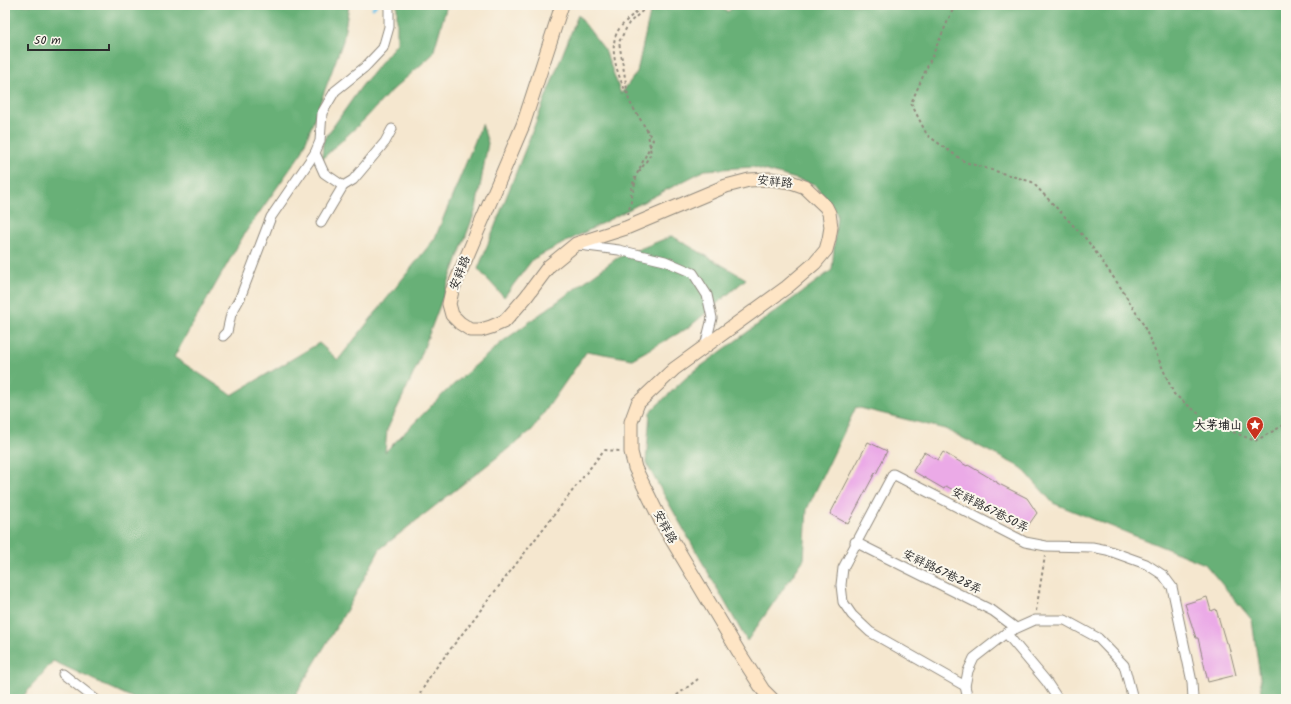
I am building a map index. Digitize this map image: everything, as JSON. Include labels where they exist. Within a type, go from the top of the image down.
[{"type":"street","points":[[223,336],[227,332],[231,314],[240,298],[271,217],[315,153],[320,141],[322,113],[335,91],[365,67],[383,48],[389,27],[389,5]]},
{"type":"street","name":"安祥路","points":[[562,5],[523,125],[452,291],[449,304],[452,315],[460,323],[472,330],[492,328],[505,321],[526,297],[549,266],[576,244],[726,186],[749,180],[770,179],[791,182],[805,187],[826,207],[829,213],[831,227],[829,240],[826,250],[815,263],[788,287],[674,369],[638,403],[631,422],[631,452],[635,468],[663,525],[740,654],[763,690],[772,699]]},
{"type":"street","points":[[321,223],[343,186],[353,180],[385,142],[392,129]]},
{"type":"street","points":[[315,153],[324,173],[343,186]]},
{"type":"street","points":[[576,244],[625,251],[666,261],[693,273],[707,295],[712,318],[705,346]]},
{"type":"street","name":"安祥路67巷50弄","points":[[855,542],[893,474],[1025,542],[1046,546],[1092,547],[1107,550],[1146,564],[1163,575],[1172,587],[1192,682],[1193,699]]},
{"type":"street","points":[[855,542],[843,568],[842,585],[843,602],[852,615],[870,632],[965,686]]},
{"type":"street","name":"安祥路67巷28弄","points":[[855,542],[993,611],[1016,628]]},
{"type":"street","points":[[968,699],[965,686],[968,671],[974,658],[1006,633],[1035,620],[1065,620],[1098,638],[1124,665],[1133,699]]},
{"type":"street","points":[[1006,633],[1046,681],[1058,699]]},
{"type":"street","points":[[63,674],[94,699]]},
{"type":"path","points":[[628,224],[631,190],[634,179],[651,154],[648,133],[633,108],[618,76],[613,46],[619,30],[644,5]]},
{"type":"path","points":[[628,224],[637,174],[653,140],[629,101],[618,42],[629,23],[649,5]]},
{"type":"path","points":[[955,5],[911,103],[927,135],[965,162],[1032,182],[1087,240],[1121,288],[1143,324],[1174,394],[1209,422],[1255,441],[1286,424]]},
{"type":"path","points":[[417,699],[432,673],[604,450],[631,452]]},
{"type":"path","points":[[1035,620],[1046,546]]},
{"type":"path","points":[[672,699],[698,679]]},
{"type":"green space","points":[[5,5],[349,5],[343,41],[302,152],[245,233],[174,357],[232,395],[319,343],[338,360],[435,238],[482,124],[488,143],[476,209],[417,366],[387,430],[385,452],[444,393],[502,342],[617,258],[672,236],[746,279],[688,328],[632,359],[587,351],[532,430],[380,549],[349,606],[293,699],[135,699],[53,661],[21,699],[5,699]]},
{"type":"green space","points":[[397,5],[447,5],[433,54],[387,95],[365,119],[322,159],[323,141],[361,87],[397,43]]},
{"type":"green space","points":[[675,5],[718,5],[727,12],[737,5],[1286,5],[1286,699],[1263,699],[1252,620],[1205,564],[1053,503],[1022,468],[945,429],[856,407],[807,509],[804,559],[747,641],[646,463],[650,412],[689,375],[832,270],[837,213],[814,184],[753,167],[705,170],[533,259],[504,297],[478,269],[578,15],[605,50],[621,94],[637,72],[650,13]]},
{"type":"building","points":[[868,442],[887,451],[848,524],[830,514]]},
{"type":"building","points":[[924,452],[938,460],[943,452],[967,466],[968,465],[997,483],[1027,498],[1037,513],[1025,530],[946,486],[944,489],[913,471]]},
{"type":"building","points":[[1207,597],[1211,611],[1216,609],[1226,643],[1228,643],[1236,675],[1208,682],[1198,638],[1196,638],[1185,604]]},
{"type":"waterway","points":[[373,8],[376,5]]},
{"type":"place","name":"大茅埔山","points":[[1255,440]]}]
